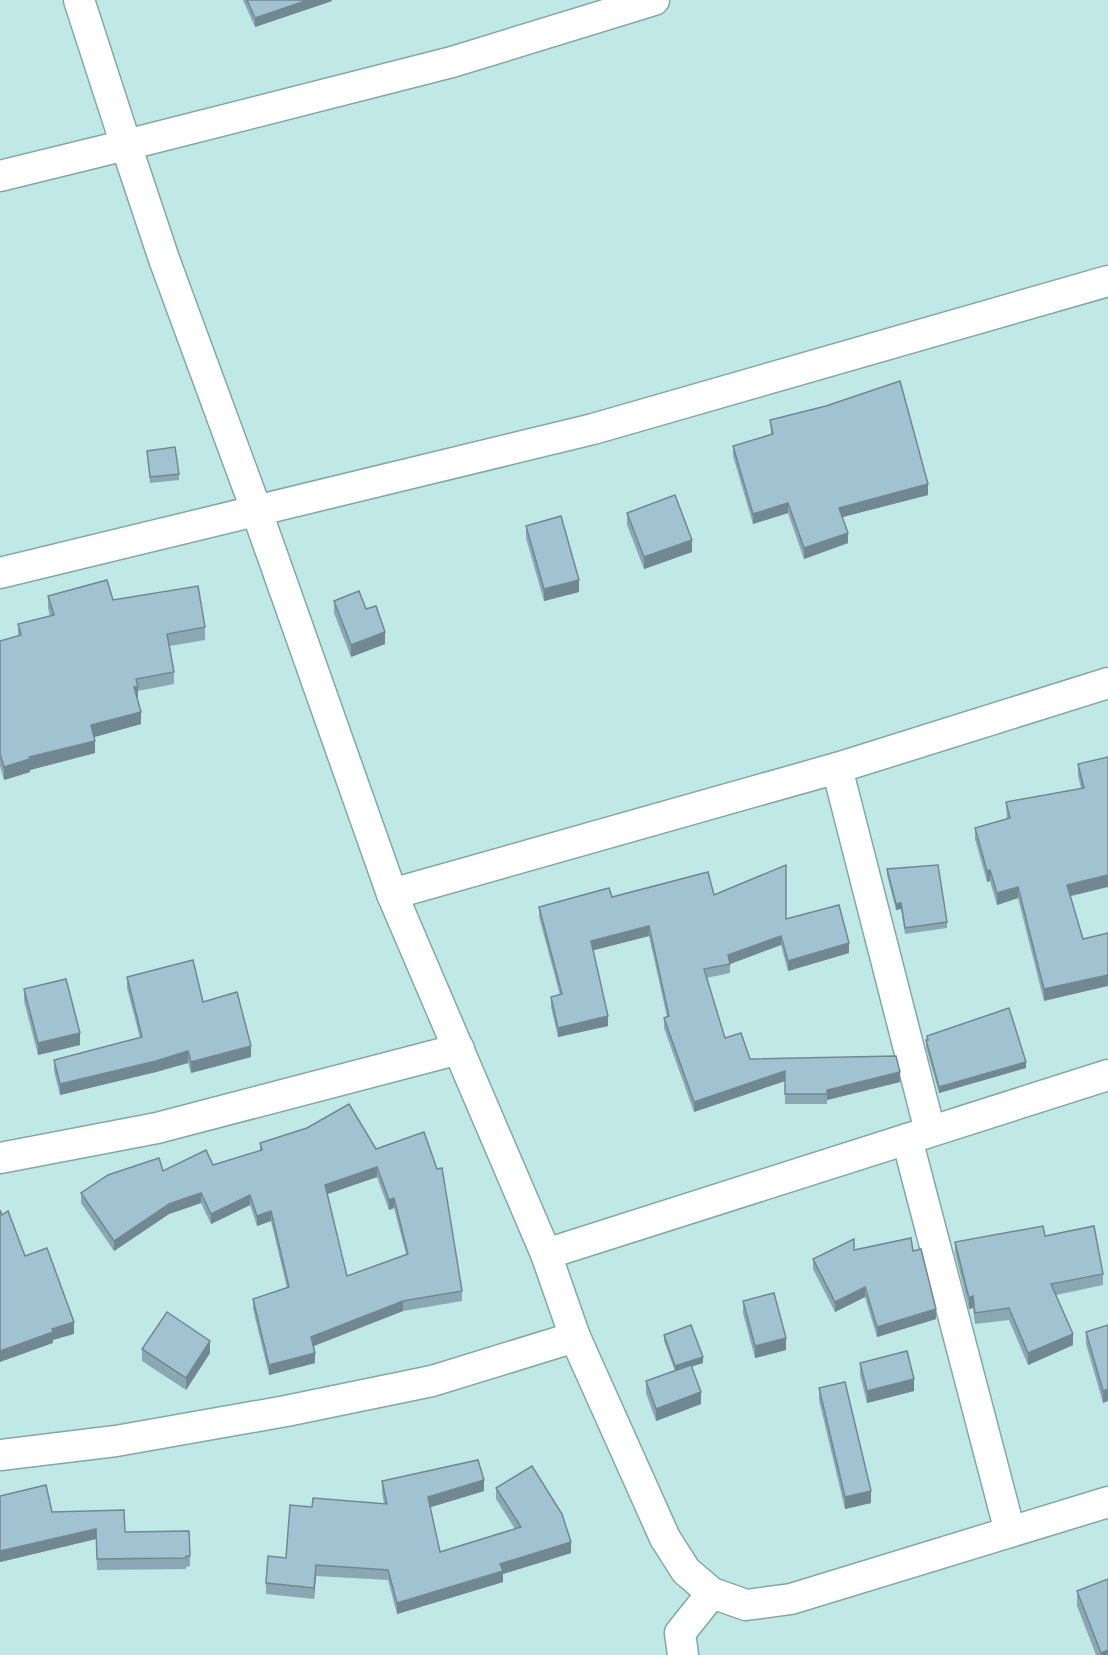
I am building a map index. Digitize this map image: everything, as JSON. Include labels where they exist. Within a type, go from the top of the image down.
[{"type":"street","points":[[79,0],[168,270],[257,512],[392,894],[546,1254],[575,1337],[665,1538],[686,1571],[712,1593],[746,1605],[791,1599],[1108,1502]]},
{"type":"street","points":[[0,176],[452,62],[578,12],[654,0]]},
{"type":"street","points":[[0,573],[592,429],[1108,281]]},
{"type":"street","points":[[392,894],[837,768],[1108,683]]},
{"type":"street","points":[[837,768],[918,1135],[1010,1532]]},
{"type":"street","points":[[0,1158],[157,1128],[459,1049]]},
{"type":"street","points":[[546,1254],[1108,1075]]},
{"type":"street","points":[[0,1455],[116,1442],[286,1411],[432,1381],[575,1337]]},
{"type":"street","points":[[683,1655],[680,1633],[712,1593]]},
{"type":"building","points":[[247,0],[308,0],[255,18]]},
{"type":"building","points":[[900,381],[928,484],[839,508],[848,533],[804,548],[788,503],[753,514],[733,446],[773,434],[770,420],[826,406]]},
{"type":"building","points":[[175,447],[179,474],[150,477],[147,451]]},
{"type":"building","points":[[675,495],[692,540],[644,557],[627,513]]},
{"type":"building","points":[[561,516],[579,580],[544,589],[526,526]]},
{"type":"building","points":[[107,580],[113,600],[198,586],[205,627],[167,634],[174,672],[136,679],[138,686],[134,687],[141,712],[91,725],[95,741],[29,757],[30,759],[4,767],[0,754],[0,641],[21,635],[18,624],[54,615],[48,596]]},
{"type":"building","points":[[359,591],[366,609],[376,606],[385,632],[351,645],[334,601]]},
{"type":"building","points":[[1108,757],[1108,875],[1067,885],[1083,939],[1108,933],[1108,975],[1044,989],[1018,887],[997,893],[990,870],[987,871],[975,828],[1010,818],[1006,802],[1084,788],[1078,764]]},
{"type":"building","points":[[786,865],[786,919],[839,905],[849,943],[788,961],[781,936],[728,955],[730,964],[704,969],[725,1038],[741,1033],[750,1059],[896,1056],[900,1072],[827,1090],[827,1094],[785,1094],[785,1071],[694,1102],[664,1018],[669,1016],[649,926],[591,941],[608,1016],[558,1028],[551,997],[562,994],[539,907],[609,888],[612,897],[708,872],[714,895]]},
{"type":"building","points":[[938,865],[947,922],[905,928],[901,903],[896,904],[887,869]]},
{"type":"building","points":[[193,960],[203,1002],[237,992],[251,1046],[191,1062],[188,1051],[60,1084],[54,1060],[142,1037],[127,977]]},
{"type":"building","points":[[66,979],[80,1033],[38,1043],[24,989]]},
{"type":"building","points":[[1009,1008],[1026,1062],[939,1087],[926,1040],[928,1040],[927,1036]]},
{"type":"building","points":[[349,1104],[376,1149],[424,1132],[437,1169],[442,1168],[462,1291],[403,1301],[311,1337],[315,1353],[269,1365],[253,1299],[289,1287],[271,1211],[257,1216],[250,1195],[211,1214],[201,1193],[169,1204],[114,1241],[81,1193],[108,1175],[159,1158],[163,1171],[206,1150],[213,1165],[262,1150],[260,1143],[307,1128]],"holes":[[[377,1167],[389,1200],[394,1198],[408,1254],[347,1276],[325,1185]]]},
{"type":"building","points":[[0,1210],[2,1215],[8,1211],[25,1256],[47,1248],[74,1322],[0,1351]]},
{"type":"building","points":[[1043,1226],[1045,1236],[1094,1226],[1103,1274],[1051,1284],[1073,1334],[1028,1353],[1009,1308],[975,1313],[973,1296],[969,1298],[955,1242]]},
{"type":"building","points":[[911,1238],[913,1251],[921,1249],[936,1309],[877,1327],[865,1287],[835,1302],[813,1259],[854,1239],[854,1250]]},
{"type":"building","points":[[774,1293],[786,1338],[755,1346],[743,1301]]},
{"type":"building","points":[[167,1312],[210,1341],[186,1378],[142,1349]]},
{"type":"building","points":[[691,1325],[703,1357],[675,1366],[664,1335]]},
{"type":"building","points":[[1108,1325],[1108,1389],[1103,1391],[1086,1332]]},
{"type":"building","points":[[907,1351],[914,1379],[867,1391],[860,1363]]},
{"type":"building","points":[[691,1365],[701,1392],[656,1409],[646,1381]]},
{"type":"building","points":[[845,1382],[871,1491],[845,1497],[819,1388]]},
{"type":"building","points":[[478,1460],[484,1480],[428,1497],[440,1552],[521,1527],[496,1488],[532,1466],[562,1514],[571,1542],[500,1564],[503,1571],[397,1603],[388,1570],[316,1565],[314,1588],[266,1583],[268,1556],[286,1558],[290,1505],[312,1507],[313,1498],[387,1504],[382,1481]]},
{"type":"building","points":[[46,1485],[52,1512],[124,1510],[125,1532],[189,1531],[190,1556],[186,1558],[97,1559],[96,1529],[0,1551],[0,1496]]},
{"type":"building","points":[[1108,1579],[1108,1650],[1101,1653],[1077,1591]]}]
